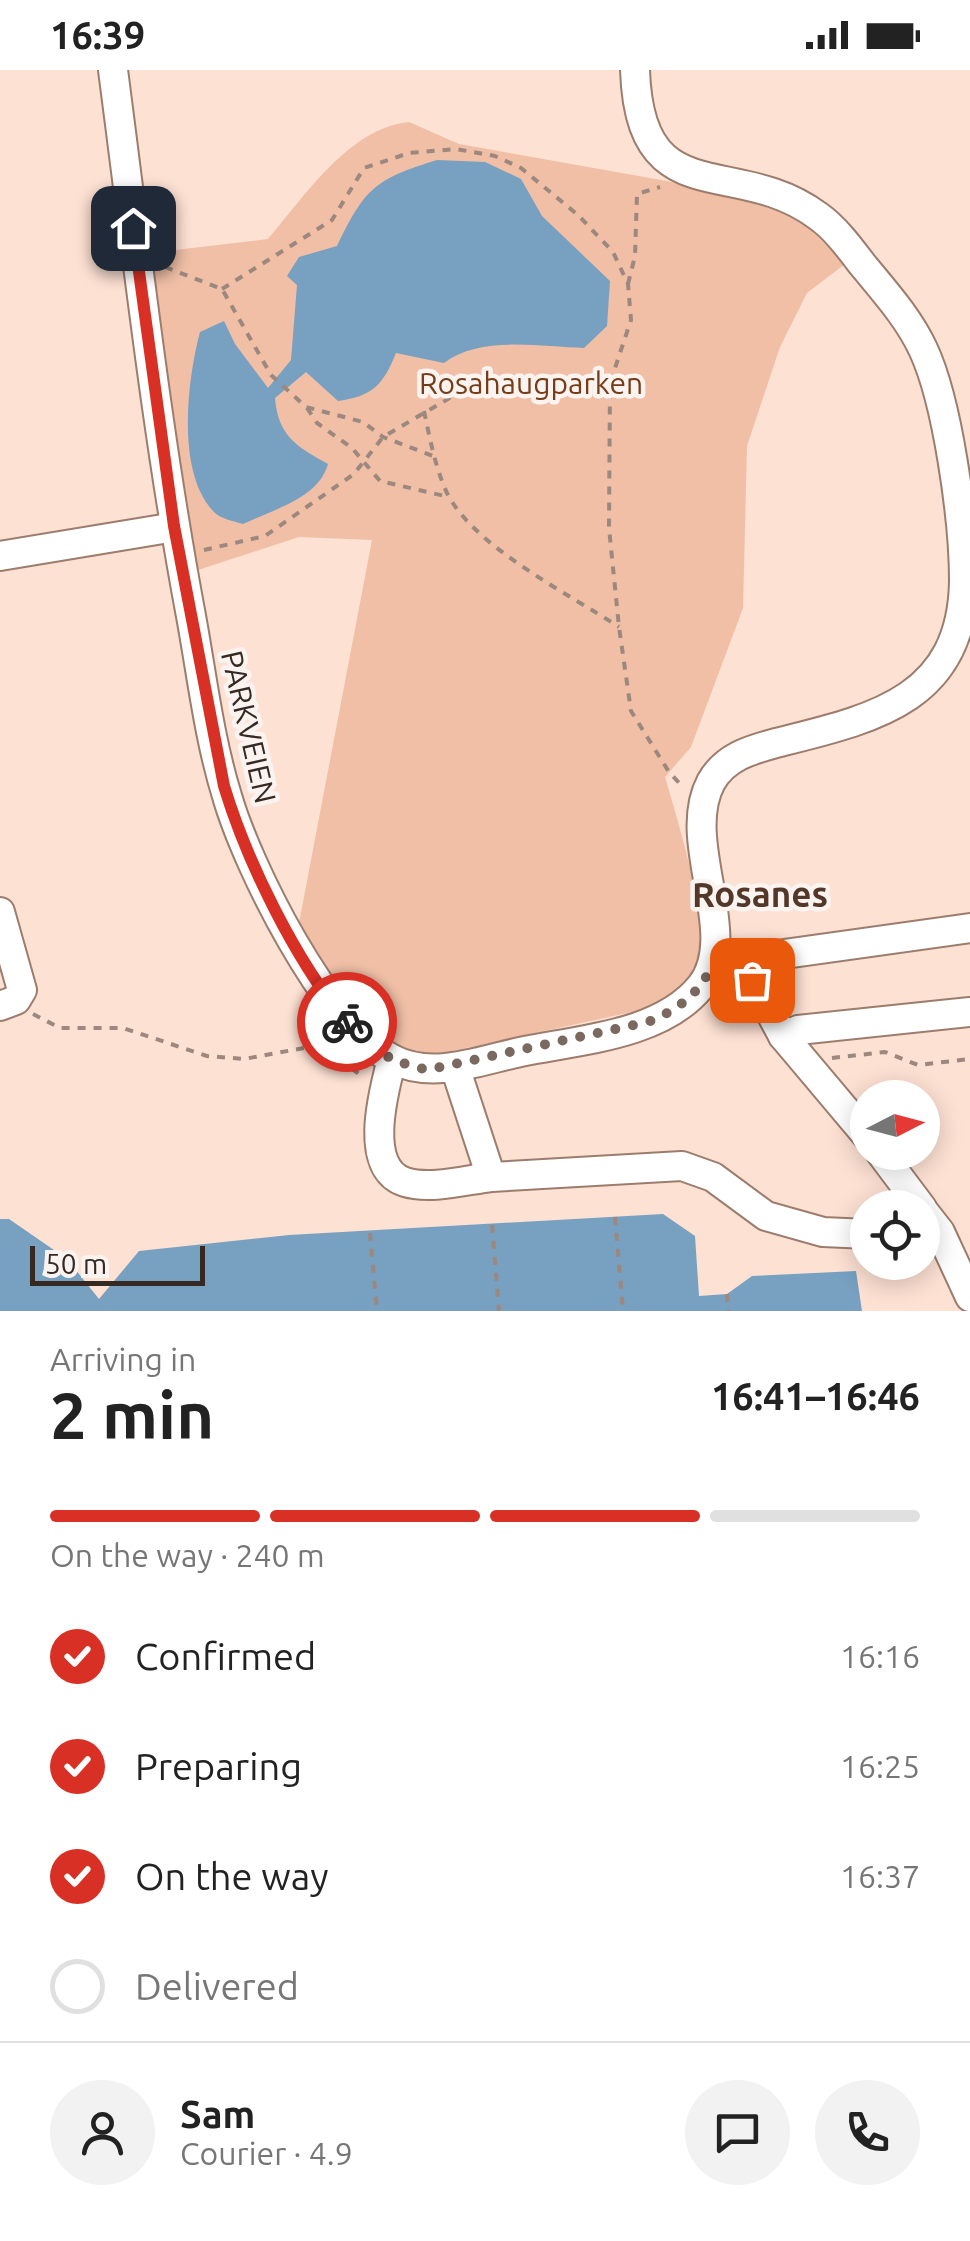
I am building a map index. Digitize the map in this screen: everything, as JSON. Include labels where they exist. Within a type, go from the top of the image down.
[{"type":"street","name":"PARKVEIEN","points":[[113,70],[174,526],[233,817],[316,982],[347,1022],[392,1060]]},
{"type":"street","points":[[635,70],[636,106],[644,132],[656,152],[685,171],[786,197],[818,216],[846,243],[921,343],[940,403],[957,504],[964,578],[962,643],[928,681],[887,712],[759,748],[724,763],[707,789],[703,807],[713,964],[696,992],[660,1018],[455,1066],[427,1070],[392,1060],[384,1093],[380,1152],[399,1180],[419,1184],[682,1166],[713,1177],[766,1216],[822,1232],[850,1233]]},
{"type":"street","points":[[0,556],[174,526]]},
{"type":"street","points":[[0,912],[22,990],[6,1005]]},
{"type":"street","points":[[713,964],[970,928]]},
{"type":"street","points":[[743,961],[783,1036],[850,1116]]},
{"type":"street","points":[[783,1036],[970,1012]]},
{"type":"street","points":[[455,1066],[491,1177]]},
{"type":"street","points":[[940,1236],[970,1297]]},
{"type":"path","points":[[222,289],[332,220],[364,168],[409,153],[456,149],[495,156],[521,168],[578,215],[613,252],[628,284]]},
{"type":"path","points":[[685,171],[681,181],[638,194],[635,256],[628,284],[631,320],[610,383],[610,528],[618,626],[632,711],[668,772],[703,807]]},
{"type":"path","points":[[137,258],[222,289],[271,375],[380,481],[449,497]]},
{"type":"path","points":[[180,556],[264,536],[354,474],[384,436],[477,382],[534,378],[610,383]]},
{"type":"path","points":[[306,407],[363,422],[384,436],[433,456]]},
{"type":"path","points":[[424,411],[433,456],[449,497],[490,541],[618,626]]},
{"type":"path","points":[[6,1005],[60,1028],[123,1028],[207,1056],[244,1059],[320,1044],[384,1093]]},
{"type":"path","points":[[802,1061],[885,1052],[918,1065],[970,1058]]},
{"type":"path","points":[[615,1217],[624,1311]]},
{"type":"path","points":[[492,1224],[500,1311]]},
{"type":"path","points":[[370,1233],[377,1311]]},
{"type":"path","points":[[728,1294],[729,1311]]},
{"type":"green space","name":"Rosahaugparken","points":[[409,122],[459,144],[706,188],[799,218],[845,264],[807,293],[780,347],[747,446],[743,608],[691,747],[665,777],[701,922],[703,943],[697,967],[679,989],[646,1009],[424,1057],[401,1049],[364,1021],[335,984],[299,923],[372,540],[299,537],[192,572],[150,253],[268,239],[348,150],[387,127]]},
{"type":"water","points":[[437,160],[485,162],[521,179],[542,216],[610,281],[607,326],[584,348],[493,346],[459,354],[444,363],[396,353],[375,387],[360,396],[338,401],[306,372],[275,398],[277,411],[291,439],[328,464],[323,476],[305,494],[243,524],[220,516],[202,495],[189,451],[191,375],[200,332],[224,321],[235,344],[268,388],[291,360],[297,285],[287,276],[299,257],[337,246],[365,198],[385,180]]},
{"type":"water","points":[[663,1214],[695,1236],[699,1296],[727,1294],[752,1276],[850,1271],[850,1280],[857,1280],[862,1311],[0,1311],[0,1219],[9,1219],[67,1259],[99,1299],[139,1251],[289,1235]]},
{"type":"way so far","points":[[347,1022],[392,1060],[427,1070],[648,1022],[671,1013],[696,992],[713,964],[743,961],[752,980]]},
{"type":"district","name":"Rosanes","points":[[760,895]]},
{"type":"route","points":[[133,228],[174,526],[224,786],[233,817],[281,915],[316,982],[347,1022]]}]
